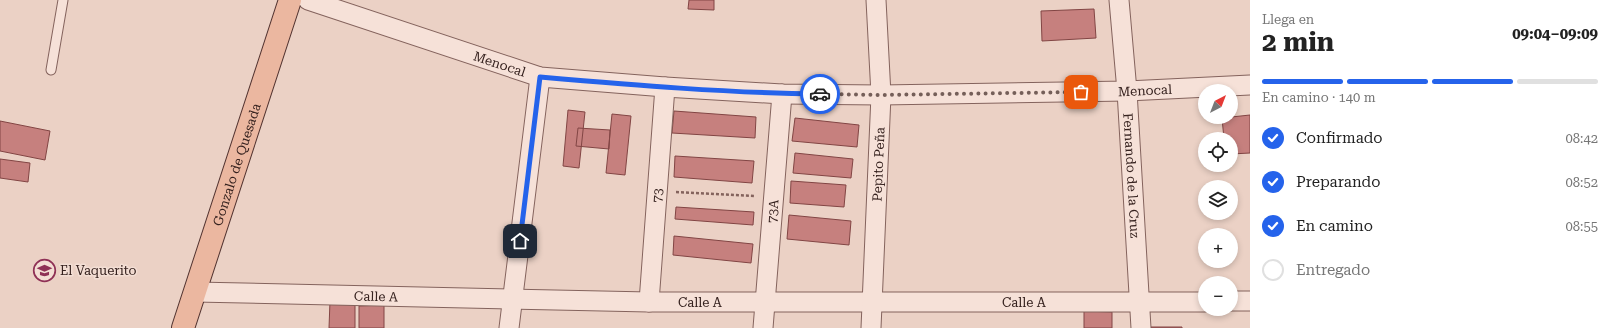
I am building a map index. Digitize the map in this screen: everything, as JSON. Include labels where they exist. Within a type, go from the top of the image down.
[{"type":"main road","name":"Gonzalo de Quesada","points":[[183,328],[290,0]]},
{"type":"street","name":"Menocal","points":[[308,0],[540,77],[665,87],[782,94],[881,95],[1127,91],[1250,85]]},
{"type":"street","name":"Pepito Peña","points":[[871,328],[881,95],[876,0]]},
{"type":"street","name":"Fernando de la Cruz","points":[[1119,0],[1127,91],[1141,328]]},
{"type":"street","points":[[509,328],[540,77]]},
{"type":"street","name":"73","points":[[650,302],[665,87]]},
{"type":"street","name":"73A","points":[[763,328],[782,94]]},
{"type":"street","name":"Calle A","points":[[195,292],[650,302],[1198,302]]},
{"type":"street","points":[[1238,302],[1250,301]]},
{"type":"lane","points":[[51,70],[63,0]]},
{"type":"path","points":[[658,192],[773,197]]},
{"type":"building","points":[[689,0],[714,0],[714,10],[688,9]]},
{"type":"building","points":[[1094,9],[1096,38],[1042,41],[1041,11]]},
{"type":"building","points":[[568,110],[585,112],[579,168],[563,166]]},
{"type":"building","points":[[674,111],[756,117],[755,138],[672,133]]},
{"type":"building","points":[[612,114],[631,116],[625,175],[606,173]]},
{"type":"building","points":[[1250,115],[1250,153],[1238,154],[1238,132],[1223,132],[1223,124],[1238,124],[1238,116]]},
{"type":"building","points":[[795,118],[859,125],[857,147],[792,141]]},
{"type":"building","points":[[0,121],[50,131],[45,160],[0,151]]},
{"type":"building","points":[[578,128],[610,130],[609,149],[576,146]]},
{"type":"building","points":[[795,153],[853,159],[851,178],[793,173]]},
{"type":"building","points":[[675,156],[754,161],[752,183],[674,177]]},
{"type":"building","points":[[0,159],[30,163],[28,182],[0,178]]},
{"type":"building","points":[[791,181],[846,185],[844,207],[790,203]]},
{"type":"building","points":[[676,207],[754,212],[753,225],[675,219]]},
{"type":"building","points":[[789,215],[851,221],[849,245],[787,239]]},
{"type":"building","points":[[674,236],[753,244],[751,263],[673,255]]},
{"type":"building","points":[[330,301],[355,302],[355,328],[329,328]]},
{"type":"building","points":[[384,305],[384,328],[359,328],[359,306]]},
{"type":"building","points":[[1084,311],[1112,312],[1112,328],[1084,328]]},
{"type":"building","points":[[1182,327],[1182,328],[1151,328]]},
{"type":"way so far","points":[[820,94],[881,95],[1081,92]]},
{"type":"place","name":"El Vaquerito","points":[[44,270]]},
{"type":"route","points":[[520,241],[540,77],[665,87],[782,94],[820,94]]}]
